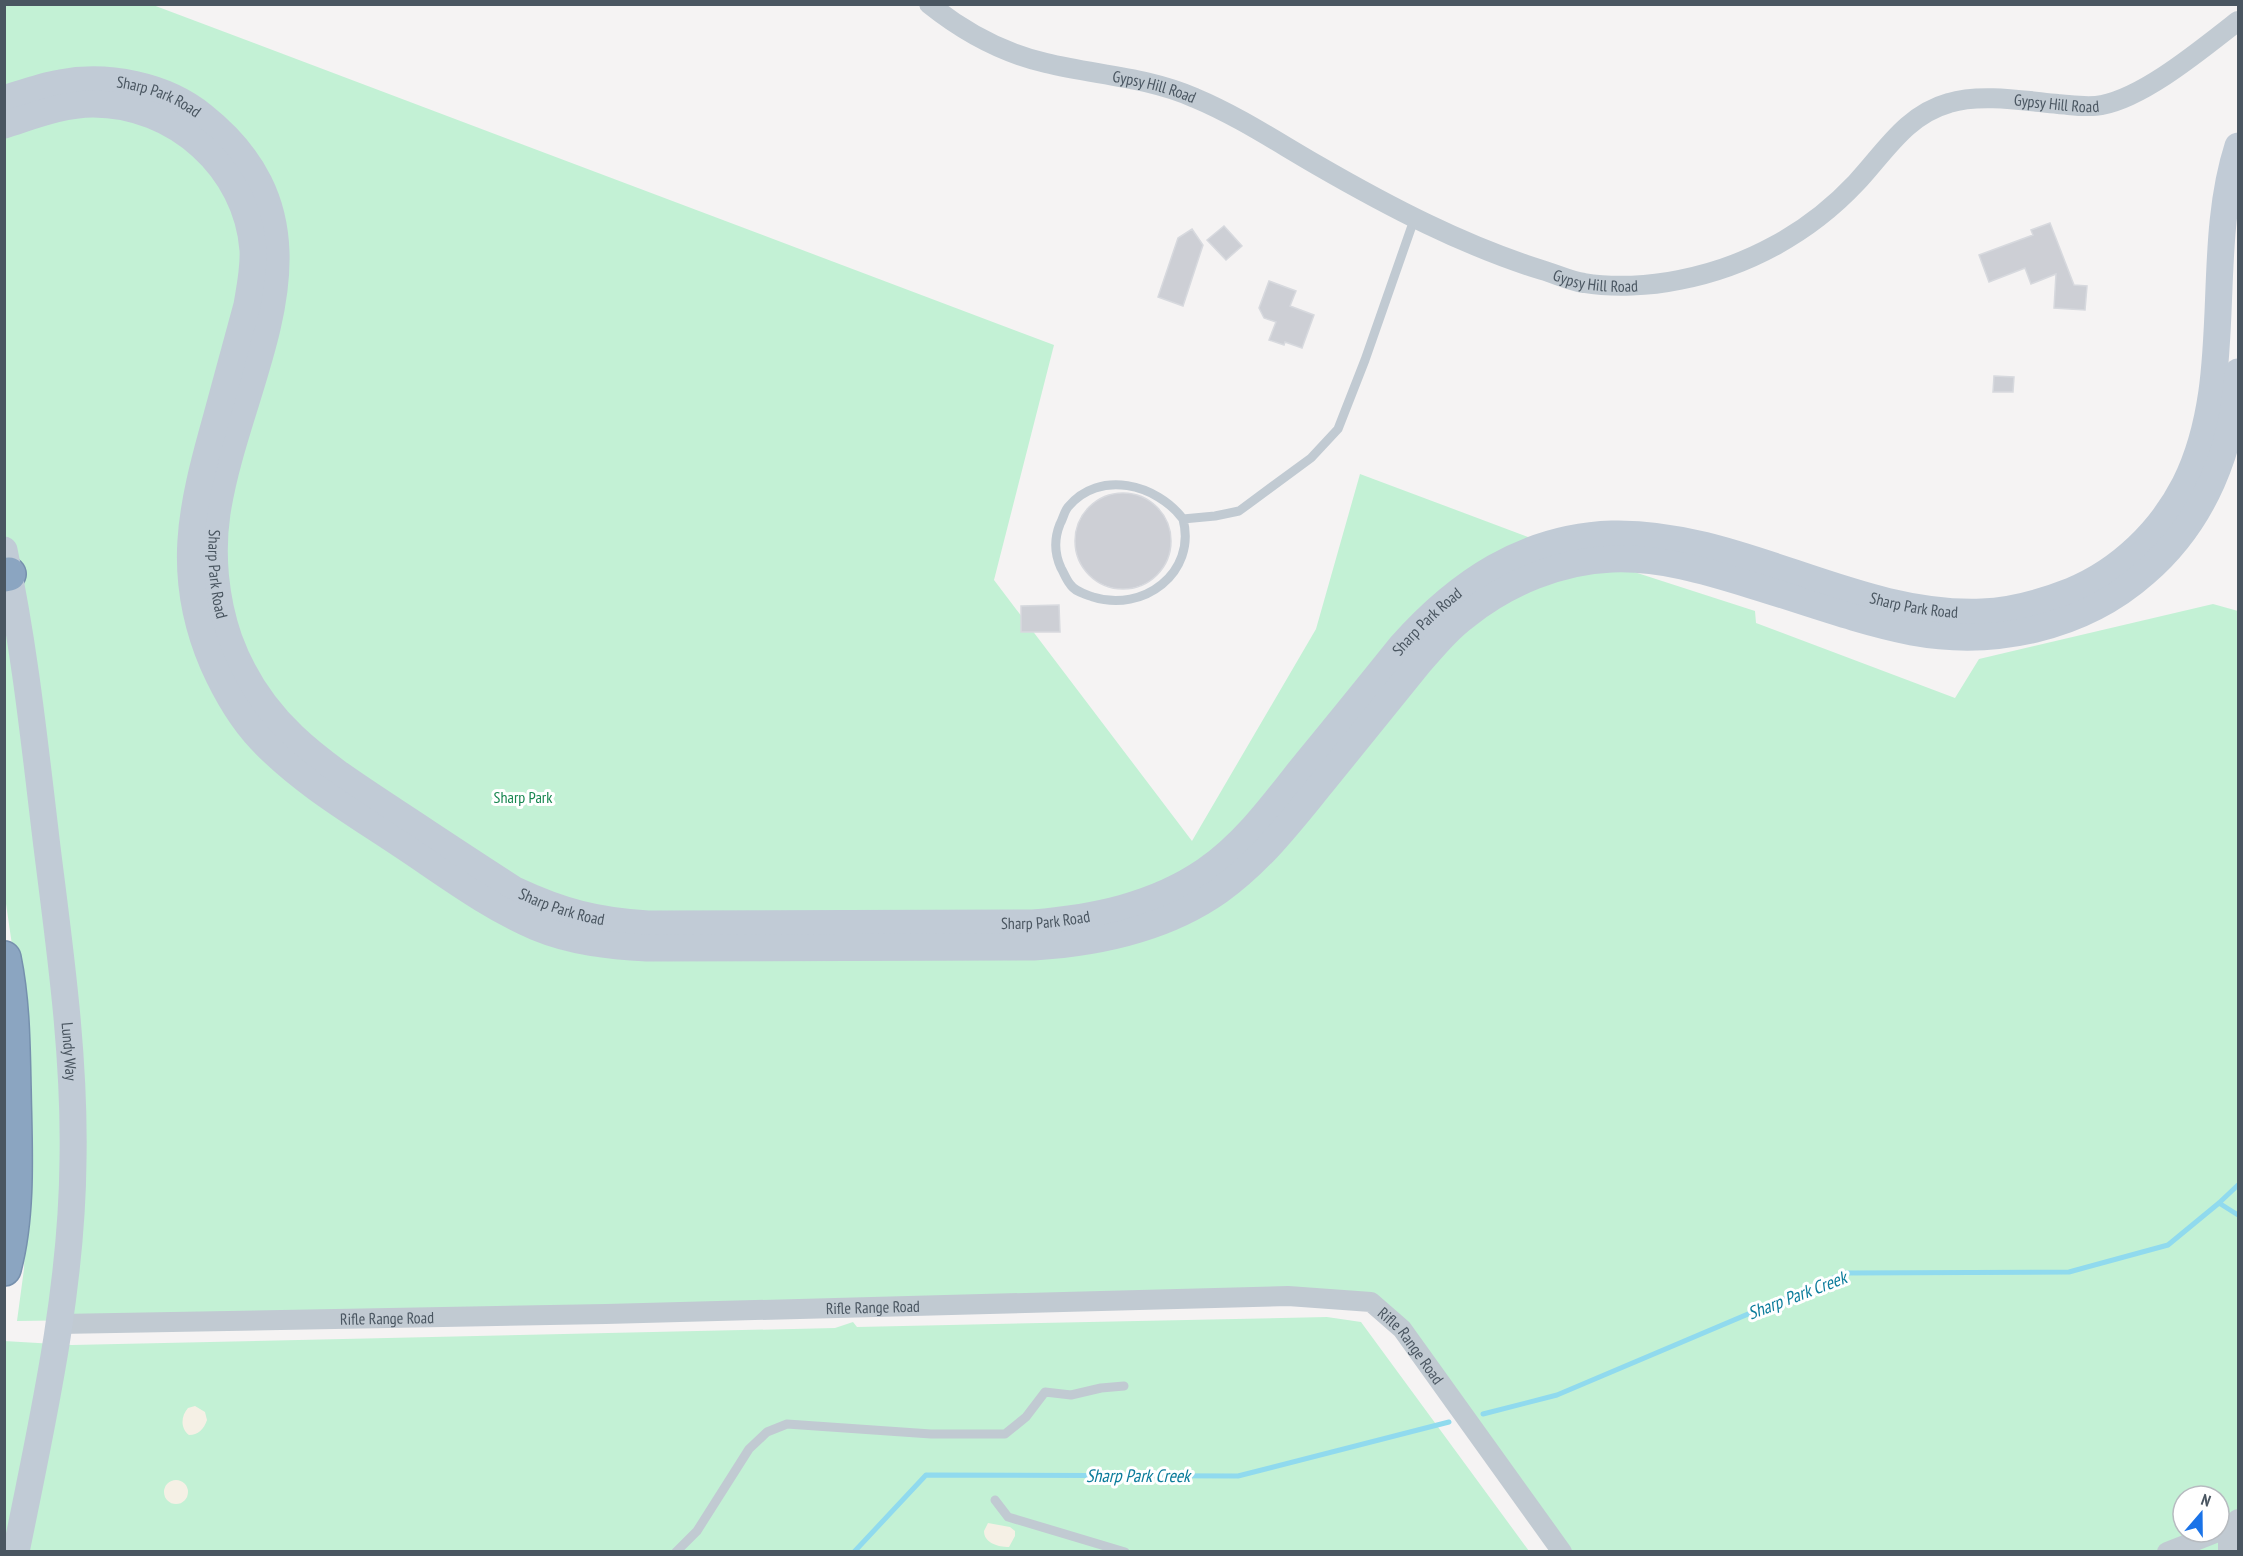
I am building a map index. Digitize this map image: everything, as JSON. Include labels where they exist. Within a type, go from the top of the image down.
[{"type":"highway","points":[[4,958],[13,1031],[15,1130],[11,1231],[4,1269]]},
{"type":"main road","name":"Sharp Park Road","points":[[4,99],[60,83],[93,79],[128,83],[164,94],[195,109],[222,130],[244,157],[261,186],[272,217],[278,249],[276,280],[272,310],[219,504],[214,546],[220,608],[238,660],[258,697],[279,723],[333,770],[515,890],[582,916],[614,922],[648,924],[1071,920],[1104,914],[1172,890],[1204,871],[1255,827],[1401,646],[1425,619],[1452,595],[1512,558],[1577,538],[1611,534],[1682,540],[1719,549],[1882,599],[1916,608],[1952,612],[2016,609],[2050,600],[2086,585],[2118,564],[2143,543],[2166,516],[2198,453],[2212,390],[2225,208],[2230,171],[2238,146]]},
{"type":"main road","name":"Sharp Park Road","points":[[4,125],[65,107],[93,104],[123,107],[155,117],[205,148],[224,171],[239,196],[248,224],[253,251],[252,277],[247,305],[199,477],[190,545],[195,604],[206,646],[221,682],[238,711],[260,739],[319,790],[473,892],[537,927],[576,939],[611,946],[648,948],[1034,947],[1110,938],[1148,927],[1184,912],[1218,891],[1248,868],[1273,843],[1420,662],[1467,614],[1522,580],[1582,562],[1612,559],[1678,564],[1876,623],[1922,633],[1985,637],[2020,633],[2058,623],[2098,607],[2133,584],[2161,560],[2186,531],[2207,495],[2221,462],[2237,394],[2238,372]]},
{"type":"main road","name":"Lundy Way","points":[[6,566],[25,672],[66,998],[72,1079],[73,1162],[68,1245],[59,1324],[16,1551]]},
{"type":"street","name":"Gypsy Hill Road","points":[[929,4],[953,23],[999,49],[1044,63],[1162,86],[1193,97],[1240,119],[1322,168],[1433,228],[1521,264],[1584,283],[1632,285],[1679,280],[1724,267],[1767,250],[1800,231],[1857,182],[1892,140],[1913,120],[1948,103],[1973,99],[2101,106],[2124,98],[2153,82],[2238,21]]},
{"type":"street","name":"Rifle Range Road","points":[[59,1324],[594,1314],[1288,1296],[1371,1302],[1402,1329],[1562,1551]]},
{"type":"street","points":[[2167,1551],[2185,1544]]},
{"type":"lane","points":[[1183,519],[1239,511],[1311,458],[1338,429],[1365,360],[1415,217]]},
{"type":"lane","points":[[1110,485],[1130,485],[1165,501],[1183,519],[1186,532],[1180,566],[1167,580],[1141,597],[1119,601],[1102,600],[1080,593],[1070,585],[1055,556],[1056,533],[1068,508],[1089,490],[1110,485]]},
{"type":"lane","points":[[676,1551],[697,1531],[749,1449],[766,1432],[787,1424],[931,1434],[1005,1434],[1026,1417],[1045,1392],[1071,1395],[1101,1388],[1124,1386]]},
{"type":"lane","points":[[995,1500],[1008,1517],[1125,1551]]},
{"type":"green space","name":"Sharp Park","points":[[4,5],[153,5],[1054,345],[994,580],[1192,841],[1316,629],[1360,474],[1595,562],[1597,560],[1755,611],[1756,623],[1955,698],[1979,659],[2213,604],[2238,611],[2238,1551],[1562,1551],[1371,1302],[17,1321],[24,1269],[29,1122],[19,993],[4,890]]},
{"type":"green space","points":[[1327,1317],[1361,1322],[1529,1551],[5,1551],[4,1341],[72,1345],[835,1328],[853,1322],[857,1327]]},
{"type":"sand","points":[[195,1406],[205,1412],[207,1420],[200,1431],[189,1435],[184,1429],[183,1418],[188,1408]]},
{"type":"sand","points":[[176,1480],[184,1484],[188,1492],[184,1500],[176,1504],[168,1500],[164,1492],[168,1484]]},
{"type":"sand","points":[[988,1523],[1010,1527],[1015,1531],[1009,1547],[996,1545],[986,1539],[984,1531]]},
{"type":"building","points":[[2050,223],[2074,285],[2087,286],[2085,310],[2054,308],[2056,274],[2031,284],[2025,268],[1989,282],[1979,255],[2033,235],[2031,230]]},
{"type":"building","points":[[1224,226],[1242,246],[1226,260],[1207,240]]},
{"type":"building","points":[[1192,229],[1203,245],[1183,306],[1158,297],[1178,238]]},
{"type":"building","points":[[1269,281],[1296,291],[1290,306],[1314,315],[1302,348],[1285,342],[1284,345],[1269,340],[1276,322],[1264,318],[1259,308]]},
{"type":"building","points":[[1994,376],[2014,377],[2013,392],[1993,392]]},
{"type":"building","points":[[1123,493],[1141,497],[1157,507],[1167,523],[1171,541],[1167,559],[1157,575],[1141,585],[1123,589],[1105,585],[1089,575],[1079,559],[1075,541],[1079,523],[1089,507],[1105,497]]},
{"type":"building","points":[[1059,605],[1060,632],[1021,632],[1021,606]]},
{"type":"waterway","name":"Sharp Park Creek","points":[[1483,1414],[1557,1395],[1845,1273],[2069,1272],[2168,1245],[2238,1185]]},
{"type":"waterway","name":"Sharp Park Creek","points":[[2219,1203],[2238,1215]]},
{"type":"waterway","name":"Sharp Park Creek","points":[[854,1552],[926,1475],[1238,1476],[1449,1422]]}]
